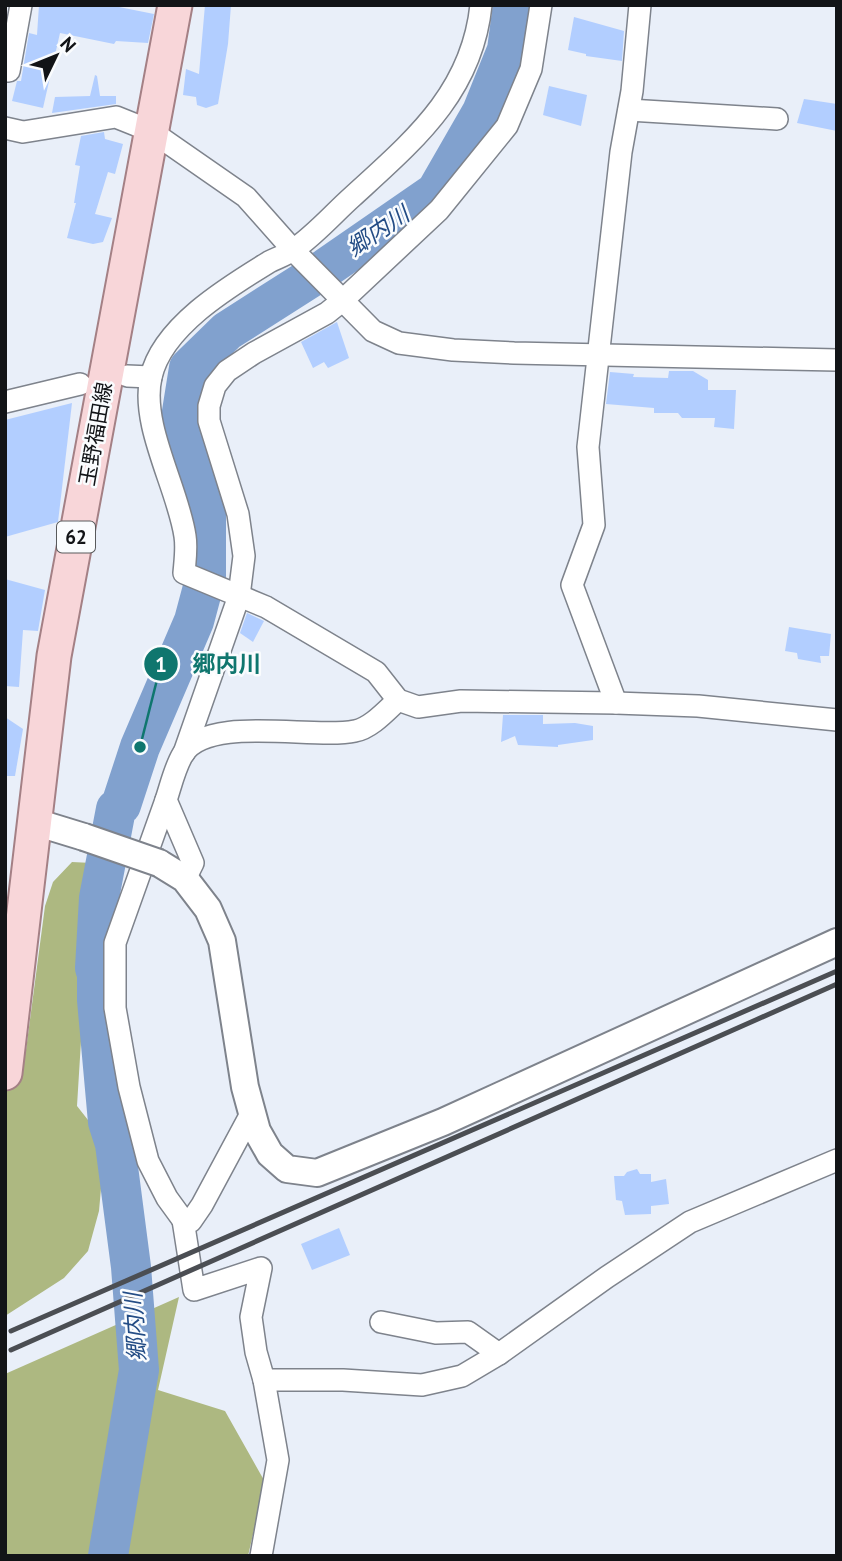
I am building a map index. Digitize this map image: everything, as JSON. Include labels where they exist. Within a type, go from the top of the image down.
[{"type":"main road","name":"玉野福田線","points":[[5,1073],[54,656],[176,5]]},
{"type":"street","points":[[5,71],[9,71],[21,5]]},
{"type":"street","points":[[481,5],[469,58],[456,86],[430,123],[297,254],[226,289],[179,327],[164,346],[151,377],[149,409],[186,537],[184,573],[267,607],[376,673],[398,700],[418,707],[461,701],[616,703],[698,706],[837,720]]},
{"type":"street","points":[[261,1556],[278,1460],[251,1318],[261,1268],[194,1290],[183,1220],[167,1198],[145,1150],[129,1087],[115,1008],[115,943],[198,716],[244,556],[239,514],[209,421],[209,406],[215,386],[227,371],[327,313],[337,296],[439,210],[507,126],[531,69],[541,5]]},
{"type":"street","points":[[616,703],[572,585],[594,525],[588,447],[640,5]]},
{"type":"street","points":[[629,110],[777,119]]},
{"type":"street","points":[[5,128],[23,132],[116,117],[151,131],[246,197],[297,254],[373,331],[399,343],[453,350],[600,356],[837,360]]},
{"type":"street","points":[[127,376],[151,377]]},
{"type":"street","points":[[5,402],[80,384]]},
{"type":"street","points":[[184,753],[199,741],[224,733],[358,731],[377,719],[398,700]]},
{"type":"street","points":[[198,716],[224,733]]},
{"type":"street","points":[[166,800],[193,863],[185,878]]},
{"type":"street","points":[[35,822],[159,863],[185,878],[208,909],[222,941],[245,1087],[257,1131],[270,1154],[287,1169],[317,1173],[443,1122],[837,942]]},
{"type":"street","points":[[183,1220],[191,1221],[202,1205],[252,1112]]},
{"type":"street","points":[[264,1380],[343,1380],[422,1385],[463,1376],[690,1222],[837,1160]]},
{"type":"street","points":[[381,1322],[436,1333],[468,1332],[499,1354]]},
{"type":"green space","points":[[72,862],[92,863],[77,1106],[99,1134],[103,1166],[99,1211],[88,1251],[64,1278],[5,1316],[5,1051],[26,1050],[45,906],[53,882]]},
{"type":"green space","points":[[179,1297],[158,1390],[225,1411],[265,1482],[248,1556],[5,1556],[5,1374]]},
{"type":"building","points":[[39,5],[109,5],[154,14],[148,43],[116,41],[114,44],[60,33],[43,108],[12,101],[17,81],[21,81],[29,33],[37,35]]},
{"type":"building","points":[[205,5],[231,5],[228,44],[218,104],[206,108],[197,105],[196,97],[183,95],[186,69],[199,74]]},
{"type":"building","points":[[574,17],[624,31],[622,61],[586,56],[568,50]]},
{"type":"building","points":[[95,75],[100,96],[116,96],[116,104],[52,113],[55,97],[90,96]]},
{"type":"building","points":[[549,86],[587,95],[581,126],[543,115]]},
{"type":"building","points":[[804,99],[837,104],[837,131],[797,123]]},
{"type":"building","points":[[104,132],[105,139],[123,144],[115,174],[108,172],[95,214],[112,218],[103,242],[93,244],[67,238],[76,203],[80,166],[75,165],[81,136]]},
{"type":"building","points":[[337,322],[349,358],[328,368],[324,362],[313,368],[301,342]]},
{"type":"building","points":[[669,371],[693,371],[708,380],[708,390],[736,390],[734,429],[714,427],[715,418],[682,418],[678,413],[654,413],[654,408],[606,404],[610,372],[634,374],[633,377],[668,378]]},
{"type":"building","points":[[72,403],[58,522],[5,537],[5,420]]},
{"type":"building","points":[[5,579],[45,590],[38,631],[23,630],[19,687],[5,686]]},
{"type":"building","points":[[247,613],[264,621],[253,642],[240,633]]},
{"type":"building","points":[[789,627],[831,634],[829,656],[820,656],[821,663],[798,659],[797,653],[785,651]]},
{"type":"building","points":[[503,715],[543,715],[543,724],[575,723],[593,726],[593,740],[558,747],[518,745],[515,736],[501,742]]},
{"type":"building","points":[[5,717],[23,729],[15,776],[5,776]]},
{"type":"building","points":[[637,1169],[640,1174],[651,1174],[651,1182],[666,1179],[669,1204],[651,1206],[651,1214],[625,1215],[622,1201],[616,1200],[614,1176],[624,1176]]},
{"type":"building","points":[[339,1228],[350,1255],[312,1270],[301,1244]]},
{"type":"waterway","name":"郷内川","points":[[108,1556],[139,1370],[131,1267],[115,1144],[108,1122],[97,1000],[95,968],[99,898],[116,809],[121,805],[140,747],[194,621],[206,576],[206,513],[181,418],[189,368],[227,331],[326,268],[436,192],[482,112],[507,50],[513,5]]},
{"type":"railway","points":[[11,1331],[837,971]]},
{"type":"railway","points":[[11,1350],[837,984]]},
{"type":"place","name":"郷内川","points":[[140,747]]}]
